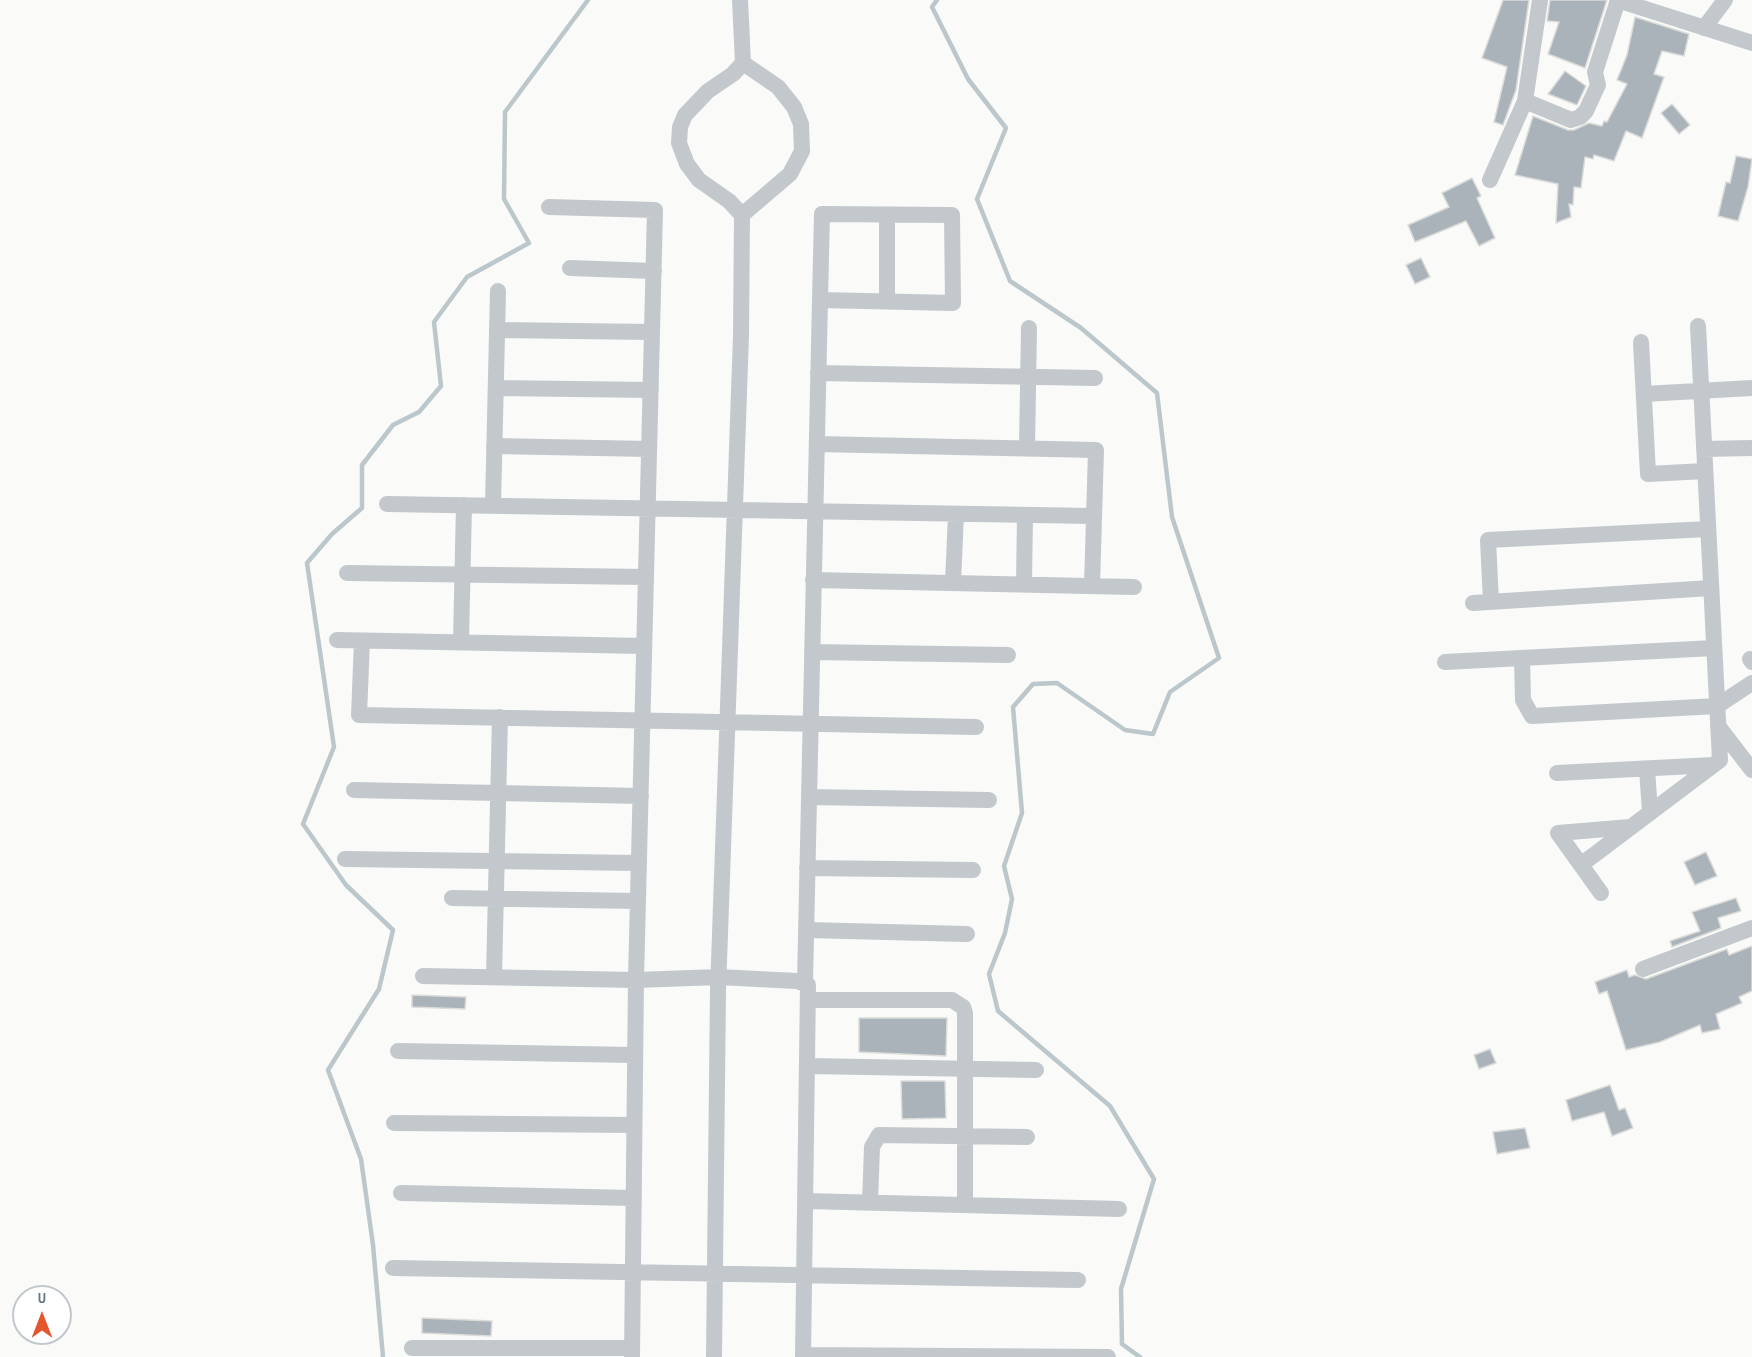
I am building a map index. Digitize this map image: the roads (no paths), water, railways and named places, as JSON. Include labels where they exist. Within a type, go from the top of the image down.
[{"type":"street","points":[[714,1357],[717,1274],[718,978],[729,721],[742,215],[729,201],[699,180],[687,164],[679,143],[680,127],[685,115],[708,91],[733,74],[743,63],[740,0]]},
{"type":"street","points":[[1490,180],[1525,101],[1540,0]]},
{"type":"street","points":[[1525,101],[1571,120],[1580,117],[1586,111],[1598,85],[1595,72],[1618,0],[1646,4],[1704,28],[1752,43]]},
{"type":"street","points":[[1704,28],[1725,0]]},
{"type":"street","points":[[742,215],[790,174],[802,151],[801,124],[794,107],[778,87],[743,63]]},
{"type":"street","points":[[412,1348],[632,1352],[634,1055],[655,210],[549,207]]},
{"type":"street","points":[[820,300],[952,303],[952,215],[822,214],[813,580],[805,981],[808,985],[810,1000],[803,1356],[1108,1357]]},
{"type":"street","points":[[887,215],[887,302]]},
{"type":"street","points":[[570,268],[654,271]]},
{"type":"street","points":[[493,505],[498,291]]},
{"type":"street","points":[[1582,864],[1720,760],[1698,326]]},
{"type":"street","points":[[1027,448],[1029,328]]},
{"type":"street","points":[[497,330],[652,332]]},
{"type":"street","points":[[1641,342],[1648,474],[1705,471]]},
{"type":"street","points":[[818,373],[1095,378]]},
{"type":"street","points":[[496,388],[651,390]]},
{"type":"street","points":[[1644,394],[1752,388]]},
{"type":"street","points":[[817,444],[1096,450],[1092,586]]},
{"type":"street","points":[[494,446],[649,449]]},
{"type":"street","points":[[1704,448],[1752,448]]},
{"type":"street","points":[[387,504],[1093,516]]},
{"type":"street","points":[[461,642],[464,505]]},
{"type":"street","points":[[953,583],[956,514]]},
{"type":"street","points":[[1024,584],[1025,515]]},
{"type":"street","points":[[1491,602],[1488,540],[1708,529]]},
{"type":"street","points":[[347,573],[646,577]]},
{"type":"street","points":[[813,580],[1134,587]]},
{"type":"street","points":[[1473,603],[1711,588]]},
{"type":"street","points":[[337,640],[644,646]]},
{"type":"street","points":[[362,641],[359,715],[976,727]]},
{"type":"street","points":[[1445,662],[1714,648]]},
{"type":"street","points":[[812,652],[1008,655]]},
{"type":"street","points":[[1521,658],[1523,700],[1532,716],[1717,706],[1752,683]]},
{"type":"street","points":[[494,977],[500,717]]},
{"type":"street","points":[[1718,726],[1752,770]]},
{"type":"street","points":[[1557,773],[1713,765]]},
{"type":"street","points":[[1647,769],[1650,812]]},
{"type":"street","points":[[354,790],[640,796]]},
{"type":"street","points":[[809,798],[989,800]]},
{"type":"street","points":[[1601,893],[1558,833],[1630,827]]},
{"type":"street","points":[[345,858],[639,863]]},
{"type":"street","points":[[807,868],[973,870]]},
{"type":"street","points":[[452,898],[638,901]]},
{"type":"street","points":[[1643,969],[1752,928]]},
{"type":"street","points":[[806,930],[967,934]]},
{"type":"street","points":[[423,976],[636,980],[718,978],[805,981]]},
{"type":"street","points":[[810,1000],[952,1000],[959,1003],[965,1013],[965,1205]]},
{"type":"street","points":[[398,1051],[634,1055]]},
{"type":"street","points":[[808,1066],[1036,1070]]},
{"type":"street","points":[[394,1123],[634,1125]]},
{"type":"street","points":[[870,1202],[872,1147],[876,1137],[884,1135],[1027,1137]]},
{"type":"street","points":[[401,1193],[633,1198]]},
{"type":"street","points":[[806,1201],[1119,1209]]},
{"type":"street","points":[[393,1268],[1078,1280]]},
{"type":"waterway","points":[[383,1357],[373,1245],[361,1159],[328,1070],[379,989],[393,930],[346,885],[303,824],[334,747],[307,563],[332,534],[362,508],[362,465],[393,425],[419,412],[441,386],[434,322],[467,277],[529,243],[504,199],[505,112],[588,0]]},
{"type":"waterway","points":[[937,0],[932,7],[968,79],[1006,128],[977,199],[1010,281],[1081,328],[1157,393],[1172,517],[1219,658],[1170,692],[1153,734],[1125,730],[1057,683],[1033,684],[1013,707],[1022,813],[1004,866],[1012,899],[1005,933],[989,974],[998,1011],[1110,1106],[1154,1179],[1121,1289],[1122,1344],[1140,1357]]}]
